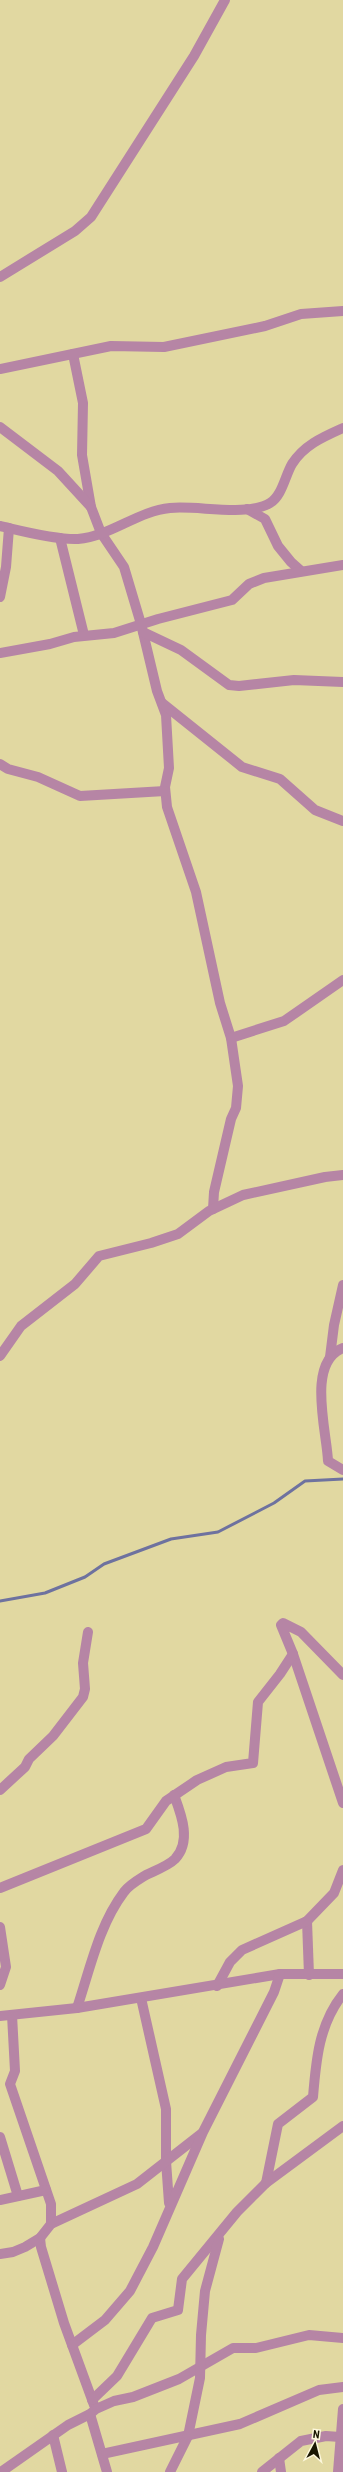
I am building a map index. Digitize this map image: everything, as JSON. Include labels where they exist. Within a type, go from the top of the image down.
[{"type":"street","points":[[0,277],[75,231],[91,217],[194,56],[225,0]]},
{"type":"street","points":[[0,369],[111,346],[164,347],[265,326],[301,314],[343,311]]},
{"type":"street","points":[[73,354],[83,403],[82,455],[91,507],[101,533],[124,566],[142,628],[160,702],[167,722],[169,768],[165,791],[167,807],[196,892],[220,1003],[231,1038],[238,1097],[214,1192],[213,1209]]},
{"type":"street","points":[[0,427],[58,471],[91,507]]},
{"type":"street","points":[[0,596],[6,567],[5,527],[60,538],[80,538],[101,533],[161,509],[246,509],[269,504],[279,492],[292,464],[303,450],[312,443],[343,428]]},
{"type":"street","points":[[246,509],[265,519],[278,546],[300,570]]},
{"type":"street","points":[[60,538],[84,635]]},
{"type":"street","points":[[0,653],[84,635],[114,633],[142,628],[232,600],[255,581],[300,570],[343,565]]},
{"type":"street","points":[[142,628],[181,650],[229,685],[240,686],[288,680],[343,682]]},
{"type":"street","points":[[160,702],[242,767],[280,779],[315,810],[343,821]]},
{"type":"street","points":[[0,764],[8,769],[38,777],[80,796],[165,791]]},
{"type":"street","points":[[231,1038],[284,1021],[343,980]]},
{"type":"street","points":[[0,1356],[21,1326],[75,1284],[99,1256],[151,1243],[178,1234],[213,1209],[243,1195],[325,1177],[343,1175]]},
{"type":"street","points":[[343,1285],[334,1325],[330,1357],[324,1375],[321,1413],[327,1441],[328,1461],[343,1470]]},
{"type":"street","points":[[330,1357],[343,1348]]},
{"type":"street","points":[[343,1675],[301,1632],[283,1623],[280,1627],[293,1654],[343,1803]]},
{"type":"street","points":[[0,1790],[25,1767],[29,1759],[53,1736],[82,1697],[85,1689],[83,1663],[88,1632]]},
{"type":"street","points":[[0,1888],[146,1829],[166,1801],[174,1795],[215,1771],[226,1767],[253,1763],[258,1702],[280,1674],[293,1654]]},
{"type":"street","points":[[77,2008],[106,1920],[124,1890],[138,1880],[175,1860],[178,1854],[183,1840],[184,1820],[174,1795]]},
{"type":"street","points":[[217,1986],[230,1962],[242,1950],[307,1920],[334,1893],[343,1870]]},
{"type":"street","points":[[307,1920],[309,1975]]},
{"type":"street","points":[[0,1927],[6,1967],[0,1985]]},
{"type":"street","points":[[72,2345],[105,2320],[130,2291],[153,2247],[169,2207],[203,2132],[274,1992],[280,1974]]},
{"type":"street","points":[[0,2016],[77,2008],[217,1986],[280,1974],[343,1974]]},
{"type":"street","points":[[266,2183],[278,2124],[314,2097],[316,2057],[332,2007],[343,1994]]},
{"type":"street","points":[[141,1998],[166,2109],[166,2161],[169,2207]]},
{"type":"street","points":[[12,2015],[15,2071],[10,2084],[46,2190],[52,2212],[51,2224]]},
{"type":"street","points":[[93,2408],[117,2376],[152,2318],[178,2310],[182,2279],[220,2235],[237,2212],[266,2183],[343,2126]]},
{"type":"street","points":[[0,2254],[13,2252],[40,2238],[51,2224],[137,2184],[203,2132]]},
{"type":"street","points":[[0,2137],[18,2196]]},
{"type":"street","points":[[0,2200],[46,2190]]},
{"type":"street","points":[[170,2472],[188,2436],[202,2366],[201,2335],[205,2290],[220,2235]]},
{"type":"street","points":[[40,2238],[41,2247],[93,2408],[107,2472]]},
{"type":"street","points":[[5,2470],[93,2408],[133,2397],[186,2376],[233,2348],[256,2348],[309,2335],[343,2338]]},
{"type":"street","points":[[102,2454],[240,2424],[319,2390],[343,2387]]},
{"type":"street","points":[[338,2472],[343,2409]]},
{"type":"street","points":[[53,2435],[62,2472]]},
{"type":"street","points":[[262,2472],[301,2441],[326,2436],[340,2437]]},
{"type":"street","points":[[279,2458],[281,2472]]},
{"type":"waterway","points":[[0,1601],[45,1593],[85,1577],[104,1564],[171,1539],[218,1532],[274,1503],[305,1481],[343,1479]]}]
